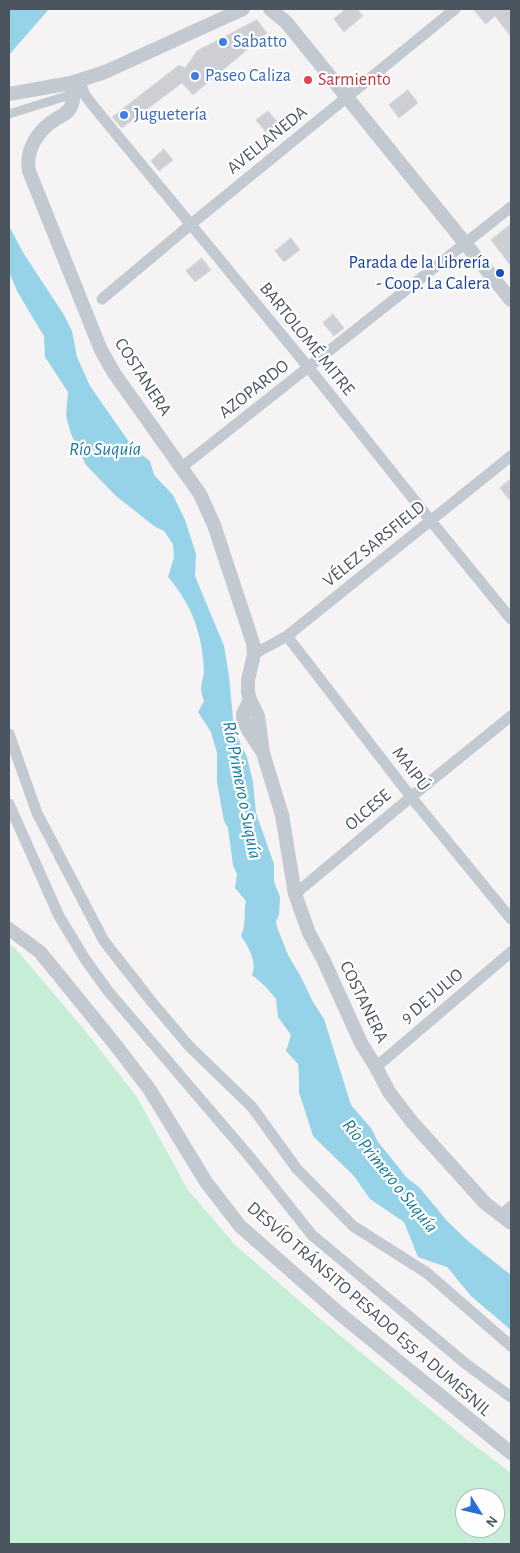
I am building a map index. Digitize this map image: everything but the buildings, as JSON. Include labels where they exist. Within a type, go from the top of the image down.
[{"type":"street","points":[[270,9],[286,22]]},
{"type":"street","points":[[276,9],[511,300]]},
{"type":"street","name":"AVELLANEDA","points":[[102,299],[455,9]]},
{"type":"street","points":[[9,114],[106,72],[240,10]]},
{"type":"street","points":[[15,93],[74,86]]},
{"type":"street","name":"BARTOLOMÉ MITRE","points":[[74,86],[85,95],[309,368],[511,619]]},
{"type":"street","name":"COSTANERA","points":[[74,86],[71,107],[68,112],[49,124],[34,141],[28,155],[29,172],[101,350],[124,388],[200,494],[214,525],[251,634],[254,654],[248,680],[250,700],[243,718],[248,730],[263,753],[282,815],[295,894],[309,933],[361,1042],[389,1092],[412,1122],[485,1203],[508,1215]]},
{"type":"street","name":"AZOPARDO","points":[[182,467],[511,207]]},
{"type":"street","name":"VÉLEZ SARSFIELD","points":[[254,654],[287,636],[511,456]]},
{"type":"street","name":"MAIPÚ","points":[[287,636],[411,798],[511,919]]},
{"type":"street","name":"OLCESE","points":[[295,894],[511,716]]},
{"type":"street","points":[[9,734],[37,813],[104,941],[151,1001],[189,1046],[252,1107],[297,1168],[353,1226],[427,1273],[511,1346]]},
{"type":"street","points":[[9,804],[59,916],[85,959],[108,991],[243,1149],[312,1235],[466,1364],[511,1397]]},
{"type":"street","name":"DESVÍO TRÁNSITO PESADO E55 A DUMESNIL","points":[[9,929],[40,952],[114,1043],[150,1090],[206,1182],[240,1226],[340,1314],[511,1453]]},
{"type":"street","name":"9 DE JULIO","points":[[376,1067],[511,952]]},
{"type":"green space","points":[[9,944],[14,947],[83,1028],[137,1097],[188,1190],[235,1245],[325,1323],[466,1439],[511,1473],[511,1544],[9,1544]]},
{"type":"water","points":[[9,9],[49,9],[9,55]]},
{"type":"water","name":"Río Suquía","points":[[9,226],[24,254],[64,315],[72,331],[77,357],[90,386],[134,449],[150,461],[154,475],[173,495],[185,520],[196,554],[195,576],[224,646],[234,730],[247,757],[253,782],[256,813],[274,864],[274,882],[280,897],[279,915],[276,921],[277,927],[288,955],[324,1019],[351,1105],[371,1128],[378,1142],[407,1178],[419,1187],[447,1221],[469,1242],[511,1275],[511,1330],[471,1296],[447,1267],[418,1257],[404,1222],[370,1199],[354,1176],[313,1136],[299,1092],[298,1064],[286,1051],[291,1035],[278,1017],[276,999],[252,975],[254,970],[253,960],[241,936],[244,926],[246,901],[235,888],[237,874],[233,865],[228,828],[224,821],[217,782],[217,753],[211,732],[198,712],[204,701],[201,689],[204,673],[201,644],[189,609],[168,577],[174,557],[173,544],[164,531],[154,526],[116,496],[86,465],[71,434],[66,416],[68,392],[45,357],[44,336],[18,293],[9,272]]},
{"type":"place","name":"Sabatto","points":[[223,42]]},
{"type":"place","name":"Paseo Caliza","points":[[195,76]]},
{"type":"place","name":"Sarmiento","points":[[308,80]]},
{"type":"place","name":"Juguetería","points":[[124,115]]},
{"type":"place","name":"Parada de la Librería - Coop. La Calera","points":[[500,273]]},
{"type":"water label","name":"Río Primero o Suquía","points":[[242,790]]},
{"type":"water label","name":"Río Primero o Suquía","points":[[390,1176]]}]
